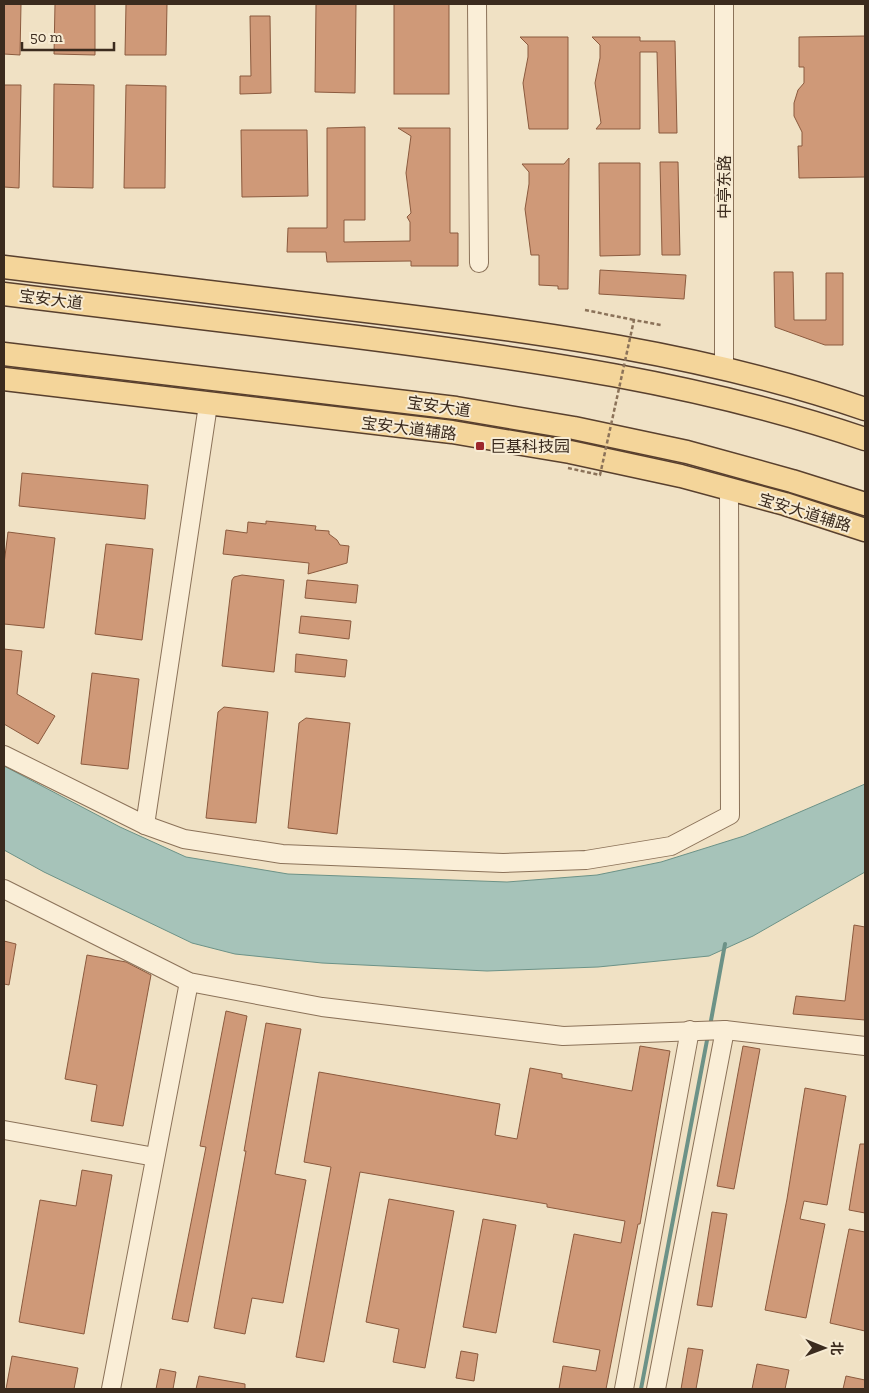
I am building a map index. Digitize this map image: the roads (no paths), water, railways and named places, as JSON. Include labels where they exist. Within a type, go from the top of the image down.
[{"type":"main road","points":[[4,267],[397,314],[606,344],[724,370],[832,397],[865,409]]},
{"type":"main road","name":"宝安大道","points":[[4,294],[537,361],[600,371],[717,397],[824,424],[865,439]]},
{"type":"main road","points":[[397,314],[537,361]]},
{"type":"main road","name":"宝安大道","points":[[4,354],[456,408],[574,428],[687,452],[792,481],[865,504]]},
{"type":"main road","name":"宝安大道辅路","points":[[4,380],[452,432],[598,458],[729,489],[785,504],[865,530]]},
{"type":"main road","points":[[456,408],[598,458]]},
{"type":"street","points":[[477,4],[479,263]]},
{"type":"street","name":"中亭东路","points":[[724,4],[724,370]]},
{"type":"street","points":[[144,825],[208,405]]},
{"type":"street","points":[[4,755],[144,825],[184,839],[282,854],[503,863],[586,860],[671,846],[730,815],[729,489]]},
{"type":"street","points":[[4,890],[189,982],[322,1007],[563,1036],[721,1030],[865,1046]]},
{"type":"street","points":[[111,1389],[189,982]]},
{"type":"street","points":[[624,1389],[695,1030]]},
{"type":"street","points":[[656,1389],[721,1030]]},
{"type":"street","points":[[4,1130],[155,1157]]},
{"type":"water","points":[[4,766],[120,827],[186,857],[288,874],[507,882],[597,875],[661,862],[744,836],[865,784],[865,872],[753,936],[709,956],[598,967],[487,971],[322,963],[235,954],[192,943],[44,872],[4,850]]},
{"type":"waterway","points":[[710,1026],[725,944]]},
{"type":"waterway","points":[[641,1389],[708,1035]]},
{"type":"place","name":"巨基科技园","points":[[480,446]]}]
